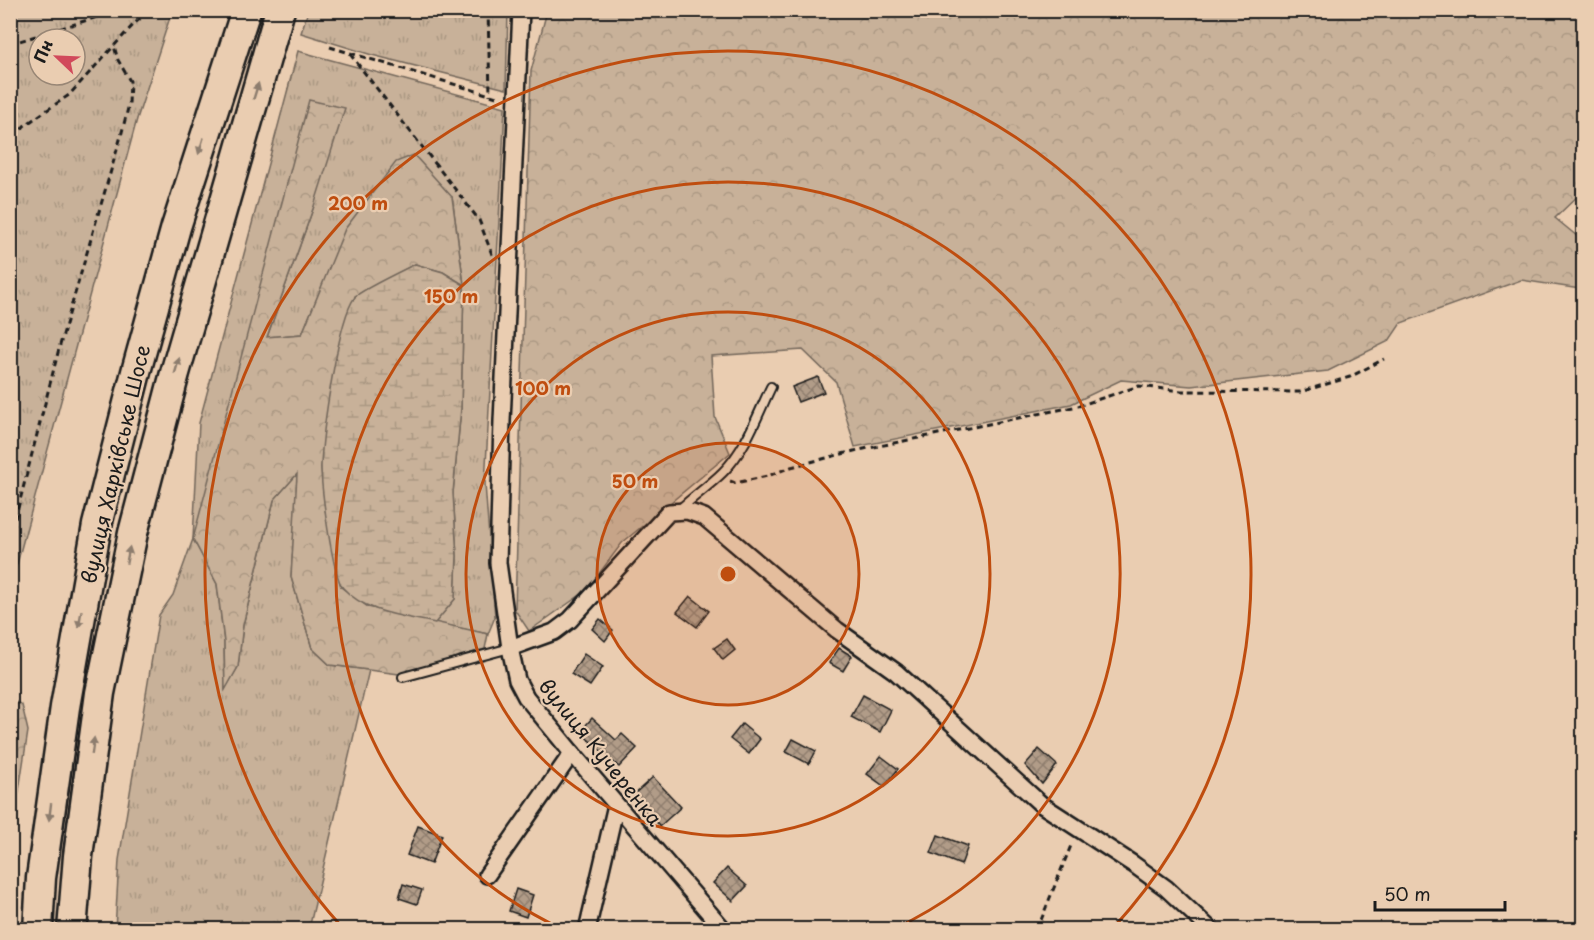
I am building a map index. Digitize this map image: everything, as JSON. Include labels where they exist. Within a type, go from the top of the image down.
[{"type":"highway","points":[[212,112],[238,10]]},
{"type":"highway","name":"вулиця Харківське Шосе","points":[[38,930],[41,878],[63,718],[98,525],[137,368],[176,228],[246,10]]},
{"type":"highway","name":"вулиця Харківське Шосе","points":[[72,930],[78,856],[100,693],[133,533],[181,352],[280,10]]},
{"type":"street","name":"вулиця Кучеренка","points":[[521,10],[506,323],[498,563],[517,680],[526,697],[572,753],[724,930]]},
{"type":"street","points":[[510,648],[554,632],[570,620],[669,512],[687,511],[704,517],[837,630],[896,672],[1042,805],[1166,888],[1211,930]]},
{"type":"street","points":[[487,875],[572,753]]},
{"type":"street","points":[[587,930],[616,805]]},
{"type":"lane","points":[[677,512],[717,477],[745,443],[771,387]]},
{"type":"lane","points":[[403,677],[510,648]]},
{"type":"path","points":[[10,44],[120,10]]},
{"type":"path","points":[[10,147],[24,126],[69,94],[151,10]]},
{"type":"path","points":[[488,10],[490,95]]},
{"type":"path","points":[[10,539],[60,345],[122,136],[129,104],[130,81],[118,60],[114,46]]},
{"type":"path","points":[[330,47],[516,103]]},
{"type":"path","points":[[350,54],[479,220],[495,264]]},
{"type":"path","points":[[717,477],[735,483],[768,476],[791,467],[854,451],[1078,406],[1140,386],[1181,391],[1300,392],[1350,377],[1384,359]]},
{"type":"path","points":[[1037,930],[1078,828]]},
{"type":"green space","points":[[11,10],[172,11],[137,119],[14,575],[11,605]]},
{"type":"green space","points":[[308,11],[508,11],[506,89],[372,55],[301,33]]},
{"type":"green space","points":[[547,11],[1583,11],[1583,191],[1555,218],[1583,241],[1583,286],[1580,289],[1521,280],[1401,323],[1389,341],[1328,371],[1191,386],[1121,380],[1071,404],[855,447],[836,382],[803,350],[711,356],[715,417],[730,453],[622,543],[586,591],[529,631],[515,610],[531,71]]},
{"type":"green space","points":[[298,51],[505,107],[485,484],[495,617],[488,634],[435,623],[455,599],[457,556],[453,493],[461,408],[464,285],[452,197],[346,229],[302,334],[267,337],[314,206],[193,539],[199,423]]},
{"type":"green space","points":[[309,100],[345,108],[314,206],[267,337],[302,334],[345,229],[396,162],[414,155],[452,197],[464,285],[443,272],[415,264],[355,296],[321,467],[325,509],[341,587],[368,607],[488,634],[485,649],[399,674],[330,665],[312,648],[291,577],[297,474],[274,500],[243,625],[238,667],[225,690],[224,642],[217,584],[193,539]]},
{"type":"green space","points":[[415,264],[443,272],[464,285],[461,408],[453,493],[457,556],[455,599],[435,623],[374,608],[362,603],[343,588],[331,549],[321,476],[332,378],[349,309],[358,294]]},
{"type":"green space","points":[[298,473],[291,577],[312,648],[330,665],[369,670],[309,929],[115,930],[119,860],[159,615],[173,595],[193,539],[217,584],[224,642],[225,689],[238,667],[243,625],[274,500]]},
{"type":"green space","points":[[11,700],[22,705],[28,731],[11,843]]},
{"type":"building","points":[[818,377],[824,392],[798,402],[792,387]]},
{"type":"building","points":[[690,596],[709,611],[697,627],[677,612]]},
{"type":"building","points":[[600,619],[613,630],[605,641],[592,629]]},
{"type":"building","points":[[727,639],[735,650],[723,660],[714,648]]},
{"type":"building","points":[[839,648],[852,656],[843,671],[829,663]]},
{"type":"building","points":[[584,654],[603,667],[590,686],[571,674]]},
{"type":"building","points":[[863,695],[891,710],[880,732],[851,717]]},
{"type":"building","points":[[592,718],[616,740],[622,734],[637,748],[619,767],[580,732]]},
{"type":"building","points":[[742,724],[760,739],[749,754],[730,739]]},
{"type":"building","points":[[793,739],[816,751],[809,764],[786,752]]},
{"type":"building","points":[[1039,749],[1057,765],[1042,784],[1025,765]]},
{"type":"building","points":[[881,756],[898,769],[885,787],[867,774]]},
{"type":"building","points":[[653,777],[681,807],[660,826],[632,796]]},
{"type":"building","points":[[418,826],[442,835],[431,864],[407,855]]},
{"type":"building","points":[[938,835],[968,846],[961,865],[931,853]]},
{"type":"building","points":[[727,868],[747,886],[733,901],[713,883]]},
{"type":"building","points":[[403,884],[422,890],[417,904],[399,898]]},
{"type":"building","points":[[516,889],[533,895],[526,917],[509,911]]}]
